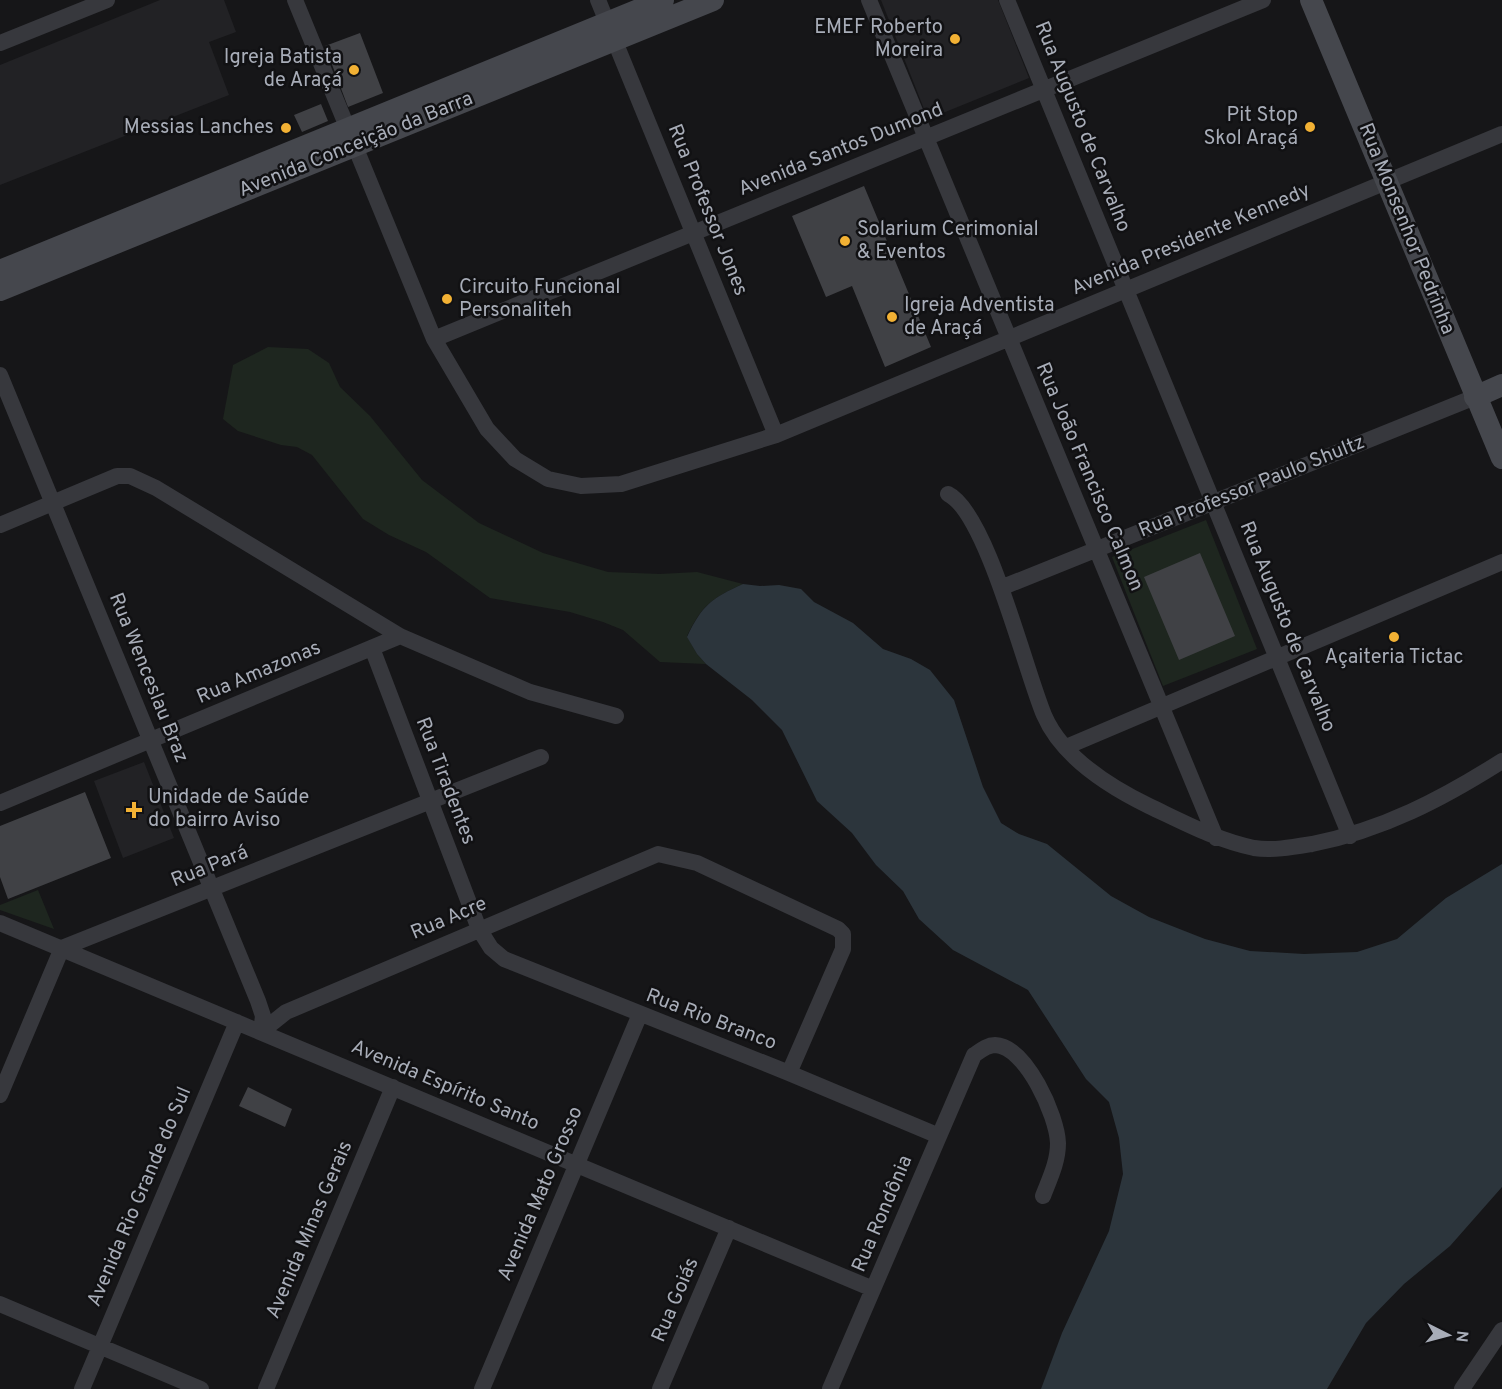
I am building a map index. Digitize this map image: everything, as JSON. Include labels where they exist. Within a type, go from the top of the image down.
[{"type":"street","points":[[0,43],[107,0]]},
{"type":"street","name":"Avenida Presidente Kennedy","points":[[295,0],[434,339],[456,380],[487,429],[514,459],[548,479],[581,486],[621,484],[776,435],[1502,134]]},
{"type":"street","name":"Rua Professor Jones","points":[[598,0],[776,435]]},
{"type":"street","name":"Avenida Conceição da Barra","points":[[611,32],[663,0]]},
{"type":"street","name":"Avenida Conceição da Barra","points":[[0,271],[352,137],[611,32],[713,0]]},
{"type":"street","name":"Rua João Francisco Calmon","points":[[869,0],[1216,838]]},
{"type":"street","name":"Rua Augusto de Carvalho","points":[[1007,0],[1350,836]]},
{"type":"street","name":"Avenida Santos Dumond","points":[[434,339],[1263,0]]},
{"type":"street","name":"Rua Monsenhor Pedrinha","points":[[1311,0],[1502,458]]},
{"type":"street","name":"Avenida Conceição da Barra","points":[[0,291],[352,137]]},
{"type":"street","name":"Rua Wenceslau Braz","points":[[0,375],[258,1001],[263,1016],[261,1032]]},
{"type":"street","name":"Rua Professor Paulo Shultz","points":[[1003,587],[1502,385]]},
{"type":"street","points":[[0,525],[117,476],[130,476],[141,480],[400,636],[530,692],[616,716]]},
{"type":"street","points":[[948,494],[963,505],[1003,587],[1046,718],[1066,747],[1094,773],[1131,798],[1216,838],[1257,848],[1293,847],[1350,836],[1388,823],[1446,796],[1502,761]]},
{"type":"street","points":[[1066,747],[1502,562]]},
{"type":"street","name":"Rua Amazonas","points":[[0,803],[400,636]]},
{"type":"street","name":"Rua Tiradentes","points":[[372,648],[479,929]]},
{"type":"street","name":"Rua Pará","points":[[62,948],[541,757]]},
{"type":"street","name":"Rua Acre","points":[[261,1032],[286,1012],[658,854],[697,863],[838,929],[843,934],[843,949],[789,1073]]},
{"type":"street","name":"Avenida Espírito Santo","points":[[0,922],[873,1289]]},
{"type":"street","name":"Rua Rio Branco","points":[[479,929],[490,948],[504,959],[789,1073],[939,1136]]},
{"type":"street","points":[[0,1095],[62,948]]},
{"type":"street","name":"Avenida Mato Grosso","points":[[482,1389],[640,1014]]},
{"type":"street","name":"Avenida Rio Grande do Sul","points":[[82,1389],[237,1022]]},
{"type":"street","name":"Rua Rondônia","points":[[830,1389],[974,1055],[984,1048],[996,1045],[1006,1049],[1022,1063],[1041,1090],[1052,1114],[1058,1141],[1056,1164],[1043,1196]]},
{"type":"street","name":"Avenida Minas Gerais","points":[[266,1389],[393,1087]]},
{"type":"street","name":"Rua Goiás","points":[[660,1389],[729,1228]]},
{"type":"street","points":[[0,1304],[201,1389]]},
{"type":"street","points":[[1462,1389],[1502,1330]]},
{"type":"shaded area","points":[[160,0],[224,0],[236,32],[209,42],[229,95],[0,185],[0,65]]},
{"type":"shaded area","name":"EMEF Roberto Moreira","points":[[881,0],[998,0],[1029,78],[928,119]]},
{"type":"shaded area","points":[[268,347],[308,349],[329,363],[340,387],[370,416],[422,480],[479,523],[543,553],[608,572],[660,574],[697,572],[743,584],[709,604],[687,636],[697,654],[706,664],[660,662],[623,630],[603,622],[570,612],[490,598],[426,552],[389,535],[363,519],[312,455],[297,447],[281,445],[238,431],[223,419],[233,365]]},
{"type":"shaded area","points":[[1206,520],[1257,649],[1163,686],[1112,557]]},
{"type":"shaded area","points":[[743,584],[779,585],[801,589],[814,602],[853,623],[883,649],[911,659],[930,670],[954,700],[983,787],[1001,823],[1019,834],[1047,844],[1111,896],[1149,917],[1205,939],[1250,951],[1304,954],[1357,952],[1397,939],[1446,898],[1502,864],[1502,1187],[1450,1246],[1404,1284],[1366,1323],[1327,1389],[1041,1389],[1062,1333],[1109,1231],[1123,1174],[1119,1138],[1109,1102],[1086,1079],[1028,990],[953,950],[919,919],[903,891],[876,865],[852,833],[817,801],[782,730],[752,700],[706,664],[697,654],[687,637],[698,617],[716,598]]},
{"type":"shaded area","name":"Unidade de Saúde do bairro Aviso","points":[[144,762],[174,838],[123,858],[94,781]]},
{"type":"shaded area","points":[[38,890],[54,929],[0,910],[0,905]]},
{"type":"building","name":"Igreja Batista de Araçá","points":[[360,33],[383,93],[348,107],[325,46]]},
{"type":"building","points":[[321,104],[328,121],[302,132],[294,115]]},
{"type":"building","name":"Solarium Cerimonial & Eventos","points":[[864,186],[931,347],[885,367],[852,286],[826,297],[792,216]]},
{"type":"building","points":[[1200,553],[1235,636],[1179,660],[1144,577]]},
{"type":"building","points":[[85,792],[111,858],[8,899],[0,877],[0,826]]},
{"type":"building","points":[[248,1087],[292,1109],[285,1127],[239,1106]]},
{"type":"place","name":"EMEF Roberto Moreira","points":[[955,39]]},
{"type":"place","name":"Igreja Batista de Araçá","points":[[354,70]]},
{"type":"place","name":"Pit Stop Skol Araçá","points":[[1310,127]]},
{"type":"place","name":"Messias Lanches","points":[[286,128]]},
{"type":"place","name":"Solarium Cerimonial & Eventos","points":[[845,241]]},
{"type":"place","name":"Circuito Funcional Personaliteh","points":[[447,299]]},
{"type":"place","name":"Igreja Adventista de Araçá","points":[[892,317]]},
{"type":"place","name":"Açaiteria Tictac","points":[[1394,637]]},
{"type":"place","name":"Unidade de Saúde do bairro Aviso","points":[[134,810]]}]
